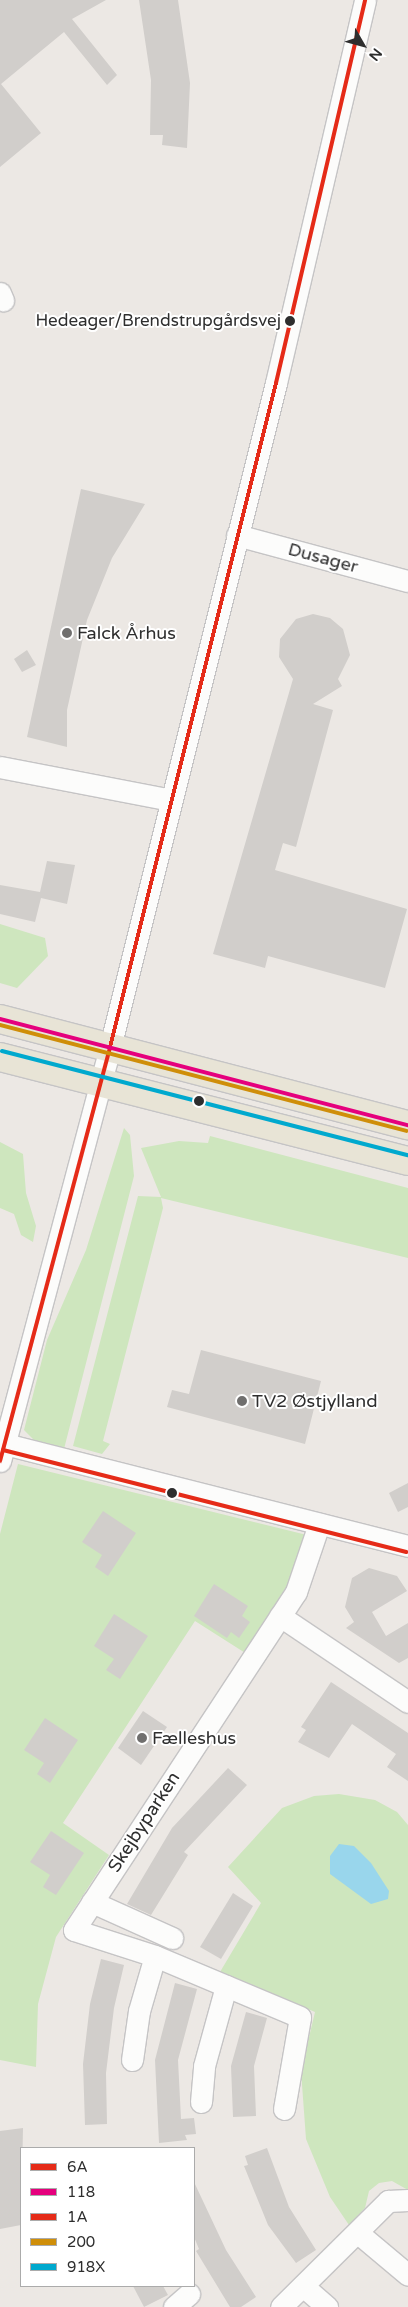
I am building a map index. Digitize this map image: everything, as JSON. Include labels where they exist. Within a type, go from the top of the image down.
[{"type":"main road","points":[[0,1019],[408,1125]]},
{"type":"main road","points":[[0,1057],[408,1162]]},
{"type":"street","points":[[365,0],[359,38],[110,1047],[2,1452],[408,1546]]},
{"type":"street","name":"Dusager","points":[[238,534],[408,581]]},
{"type":"street","points":[[0,767],[171,800]]},
{"type":"street","name":"Skejbyparken","points":[[284,2109],[300,2017],[155,1956],[74,1930],[303,1578],[319,1524]]},
{"type":"street","points":[[280,1616],[408,1702]]},
{"type":"street","points":[[92,1902],[172,1938]]},
{"type":"street","points":[[132,2060],[139,2011],[155,1956]]},
{"type":"street","points":[[201,2102],[204,2066],[226,1986]]},
{"type":"street","points":[[278,2303],[303,2286],[334,2248],[358,2233],[388,2201],[408,2200]]},
{"type":"street","points":[[358,2233],[408,2275]]},
{"type":"street","points":[[303,2286],[328,2307]]},
{"type":"green space","points":[[0,924],[45,938],[48,956],[17,988],[0,983]]},
{"type":"green space","points":[[124,1128],[130,1135],[134,1176],[64,1449],[36,1442],[24,1430],[47,1340],[86,1250]]},
{"type":"green space","points":[[210,1136],[408,1188],[408,1258],[161,1198],[163,1208],[103,1441],[110,1444],[102,1454],[73,1446],[138,1196],[161,1197],[141,1148],[179,1141],[208,1143]]},
{"type":"green space","points":[[0,1142],[23,1154],[26,1193],[36,1226],[33,1242],[21,1235],[14,1214],[0,1208]]},
{"type":"green space","points":[[18,1464],[311,1536],[303,1564],[250,1656],[195,1621],[63,1823],[109,1855],[56,1937],[38,2004],[36,2067],[0,2060],[0,1534]]},
{"type":"green space","points":[[339,1794],[375,1800],[397,1812],[408,1825],[408,2190],[392,2181],[379,2183],[369,2191],[365,2208],[349,2225],[330,2197],[306,2139],[301,2071],[315,2012],[220,1972],[261,1903],[228,1867],[282,1808],[314,1796]]},
{"type":"water","points":[[339,1844],[354,1846],[371,1863],[389,1891],[388,1899],[371,1904],[330,1874],[330,1856]]},
{"type":"building","points":[[0,0],[106,0],[72,19],[117,75],[107,85],[64,32],[1,84],[41,133],[0,167]]},
{"type":"building","points":[[139,0],[178,0],[190,83],[187,148],[162,145],[163,135],[150,135],[151,80]]},
{"type":"building","points":[[81,489],[145,504],[112,558],[87,620],[67,710],[67,747],[27,737]]},
{"type":"building","points":[[313,614],[330,618],[343,629],[350,655],[338,679],[342,686],[313,704],[333,710],[296,847],[283,843],[275,870],[407,909],[385,988],[268,956],[265,968],[213,954],[293,679],[279,657],[280,639],[296,619]]},
{"type":"building","points":[[27,650],[36,665],[22,672],[14,659]]},
{"type":"building","points":[[47,861],[75,865],[67,904],[41,898],[35,922],[0,914],[0,885],[40,892]]},
{"type":"building","name":"TV2 Østjylland","points":[[201,1350],[321,1381],[305,1444],[167,1407],[172,1390],[189,1394]]},
{"type":"building","points":[[408,1483],[408,1507],[398,1512],[389,1493]]},
{"type":"building","points":[[103,1511],[136,1533],[108,1576],[95,1567],[102,1555],[82,1542]]},
{"type":"building","points":[[369,1568],[397,1576],[407,1591],[372,1612],[386,1636],[408,1623],[408,1658],[399,1663],[346,1628],[354,1622],[345,1607],[352,1578]]},
{"type":"building","points":[[214,1584],[248,1606],[242,1616],[250,1622],[239,1638],[231,1632],[227,1638],[194,1616]]},
{"type":"building","points":[[114,1614],[148,1636],[120,1679],[106,1670],[114,1659],[94,1646]]},
{"type":"building","points":[[331,1682],[408,1733],[408,1781],[387,1767],[396,1754],[352,1724],[329,1758],[298,1742],[306,1730],[301,1727]]},
{"type":"building","name":"Fælleshus","points":[[143,1711],[167,1727],[141,1765],[118,1748]]},
{"type":"building","points":[[45,1718],[78,1740],[50,1783],[37,1774],[44,1763],[24,1750]]},
{"type":"building","points":[[228,1768],[247,1785],[184,1852],[188,1855],[151,1915],[127,1904],[172,1828]]},
{"type":"building","points":[[51,1831],[84,1853],[56,1895],[43,1887],[50,1875],[30,1862]]},
{"type":"building","points":[[233,1893],[253,1906],[221,1959],[200,1947]]},
{"type":"building","points":[[101,1959],[124,1965],[114,2008],[106,2073],[107,2124],[85,2125],[83,2064],[90,2004]]},
{"type":"building","points":[[175,1983],[197,1989],[178,2060],[181,2119],[194,2118],[196,2134],[185,2135],[187,2140],[159,2143],[155,2060]]},
{"type":"building","points":[[246,2012],[267,2018],[254,2066],[256,2116],[233,2117],[231,2066]]},
{"type":"building","points":[[23,2128],[23,2147],[20,2147],[20,2225],[0,2229],[0,2131]]},
{"type":"building","points":[[267,2148],[289,2207],[316,2250],[296,2263],[268,2225],[244,2166],[248,2165],[245,2156]]},
{"type":"building","points":[[195,2184],[226,2250],[256,2297],[241,2307],[230,2307],[196,2251],[199,2249],[195,2239]]},
{"type":"building","points":[[134,2287],[164,2287],[168,2295],[144,2307]]},
{"type":"transit line","name":"6A","points":[[0,1461],[110,1047],[276,383],[365,0]]},
{"type":"transit line","name":"118","points":[[0,1019],[408,1125]]},
{"type":"transit line","name":"200","points":[[0,1025],[406,1131]]},
{"type":"transit line","name":"918X","points":[[2,1051],[408,1155]]},
{"type":"transit line","name":"1A","points":[[3,1450],[406,1552]]},
{"type":"place","name":"Hedeager/Brendstrupgårdsvej","points":[[290,321]]},
{"type":"place","name":"Falck Århus","points":[[67,633]]},
{"type":"place","name":"TV2 Østjylland","points":[[242,1401]]},
{"type":"place","name":"Fælleshus","points":[[142,1738]]}]
